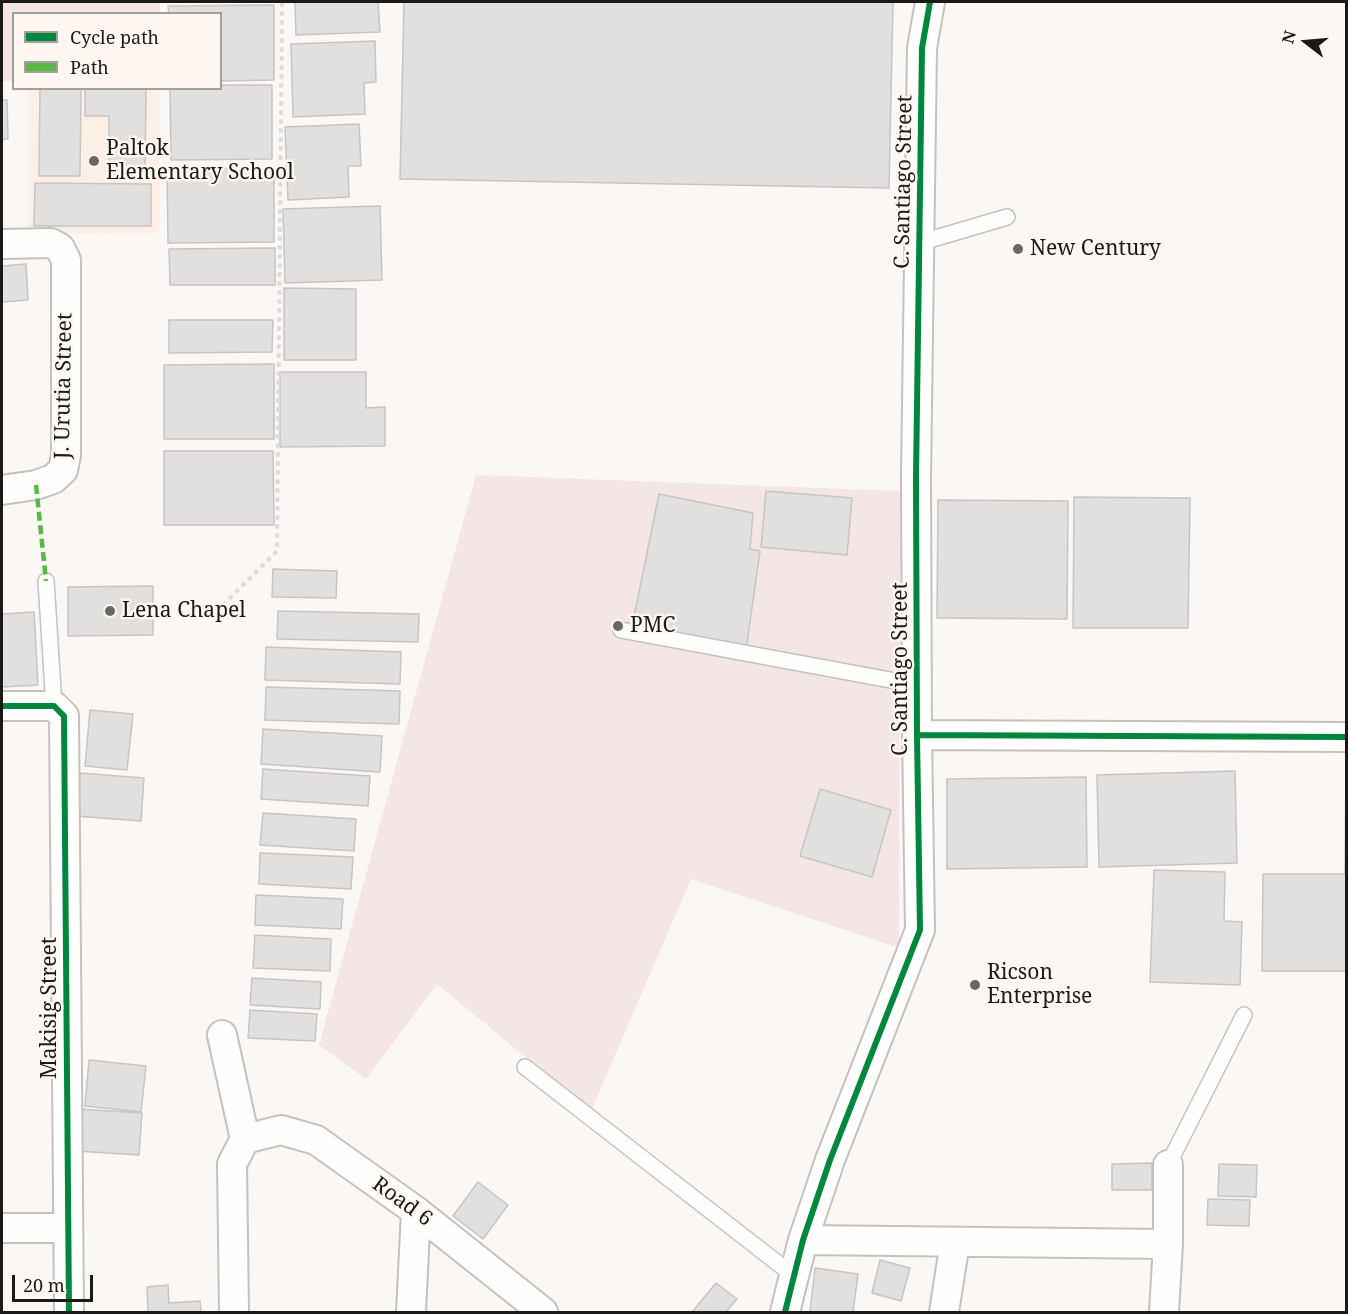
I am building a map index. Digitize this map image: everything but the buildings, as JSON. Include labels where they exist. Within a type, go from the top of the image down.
[{"type":"street","name":"C. Santiago Street","points":[[785,1312],[803,1240],[830,1160],[920,930],[916,477],[922,48],[930,2]]},
{"type":"street","name":"J. Urutia Street","points":[[2,244],[51,243],[60,248],[66,260],[66,455],[63,470],[53,479],[36,485],[2,490]]},
{"type":"street","points":[[2,706],[54,706]]},
{"type":"street","name":"Makisig Street","points":[[54,706],[64,716],[69,1312]]},
{"type":"street","points":[[917,735],[1347,737]]},
{"type":"street","points":[[222,1035],[245,1139],[232,1164],[234,1312]]},
{"type":"street","name":"Road 6","points":[[245,1139],[281,1130],[316,1140],[416,1211],[543,1312]]},
{"type":"street","points":[[1164,1312],[1168,1244],[1168,1165]]},
{"type":"street","points":[[411,1312],[416,1211]]},
{"type":"street","points":[[2,1228],[68,1228]]},
{"type":"street","points":[[803,1240],[1168,1244]]},
{"type":"street","points":[[944,1312],[955,1242]]},
{"type":"lane","points":[[919,243],[1007,217]]},
{"type":"lane","points":[[46,581],[54,706]]},
{"type":"lane","points":[[621,630],[918,685]]},
{"type":"lane","points":[[1168,1165],[1244,1015]]},
{"type":"lane","points":[[525,1067],[793,1275]]},
{"type":"path","points":[[210,618],[277,551],[282,2]]},
{"type":"shaded area","points":[[2,2],[160,2],[160,12],[12,12],[12,81],[2,81]]},
{"type":"shaded area","name":"Paltok Elementary School","points":[[29,90],[160,90],[159,233],[28,234]]},
{"type":"shaded area","points":[[476,475],[900,491],[899,948],[691,879],[591,1111],[437,984],[366,1079],[319,1045]]},
{"type":"marked path","points":[[36,485],[46,581]]},
{"type":"cycle path","points":[[785,1312],[803,1240],[830,1160],[920,930],[916,477],[922,48],[930,2]]},
{"type":"cycle path","points":[[2,706],[54,706],[64,716],[69,1312]]},
{"type":"cycle path","points":[[917,735],[1346,737]]},
{"type":"place","name":"Paltok Elementary School","points":[[94,161]]},
{"type":"place","name":"New Century","points":[[1018,249]]},
{"type":"place","name":"Lena Chapel","points":[[110,611]]},
{"type":"place","name":"PMC","points":[[618,626]]},
{"type":"place","name":"Ricson Enterprise","points":[[975,985]]}]
